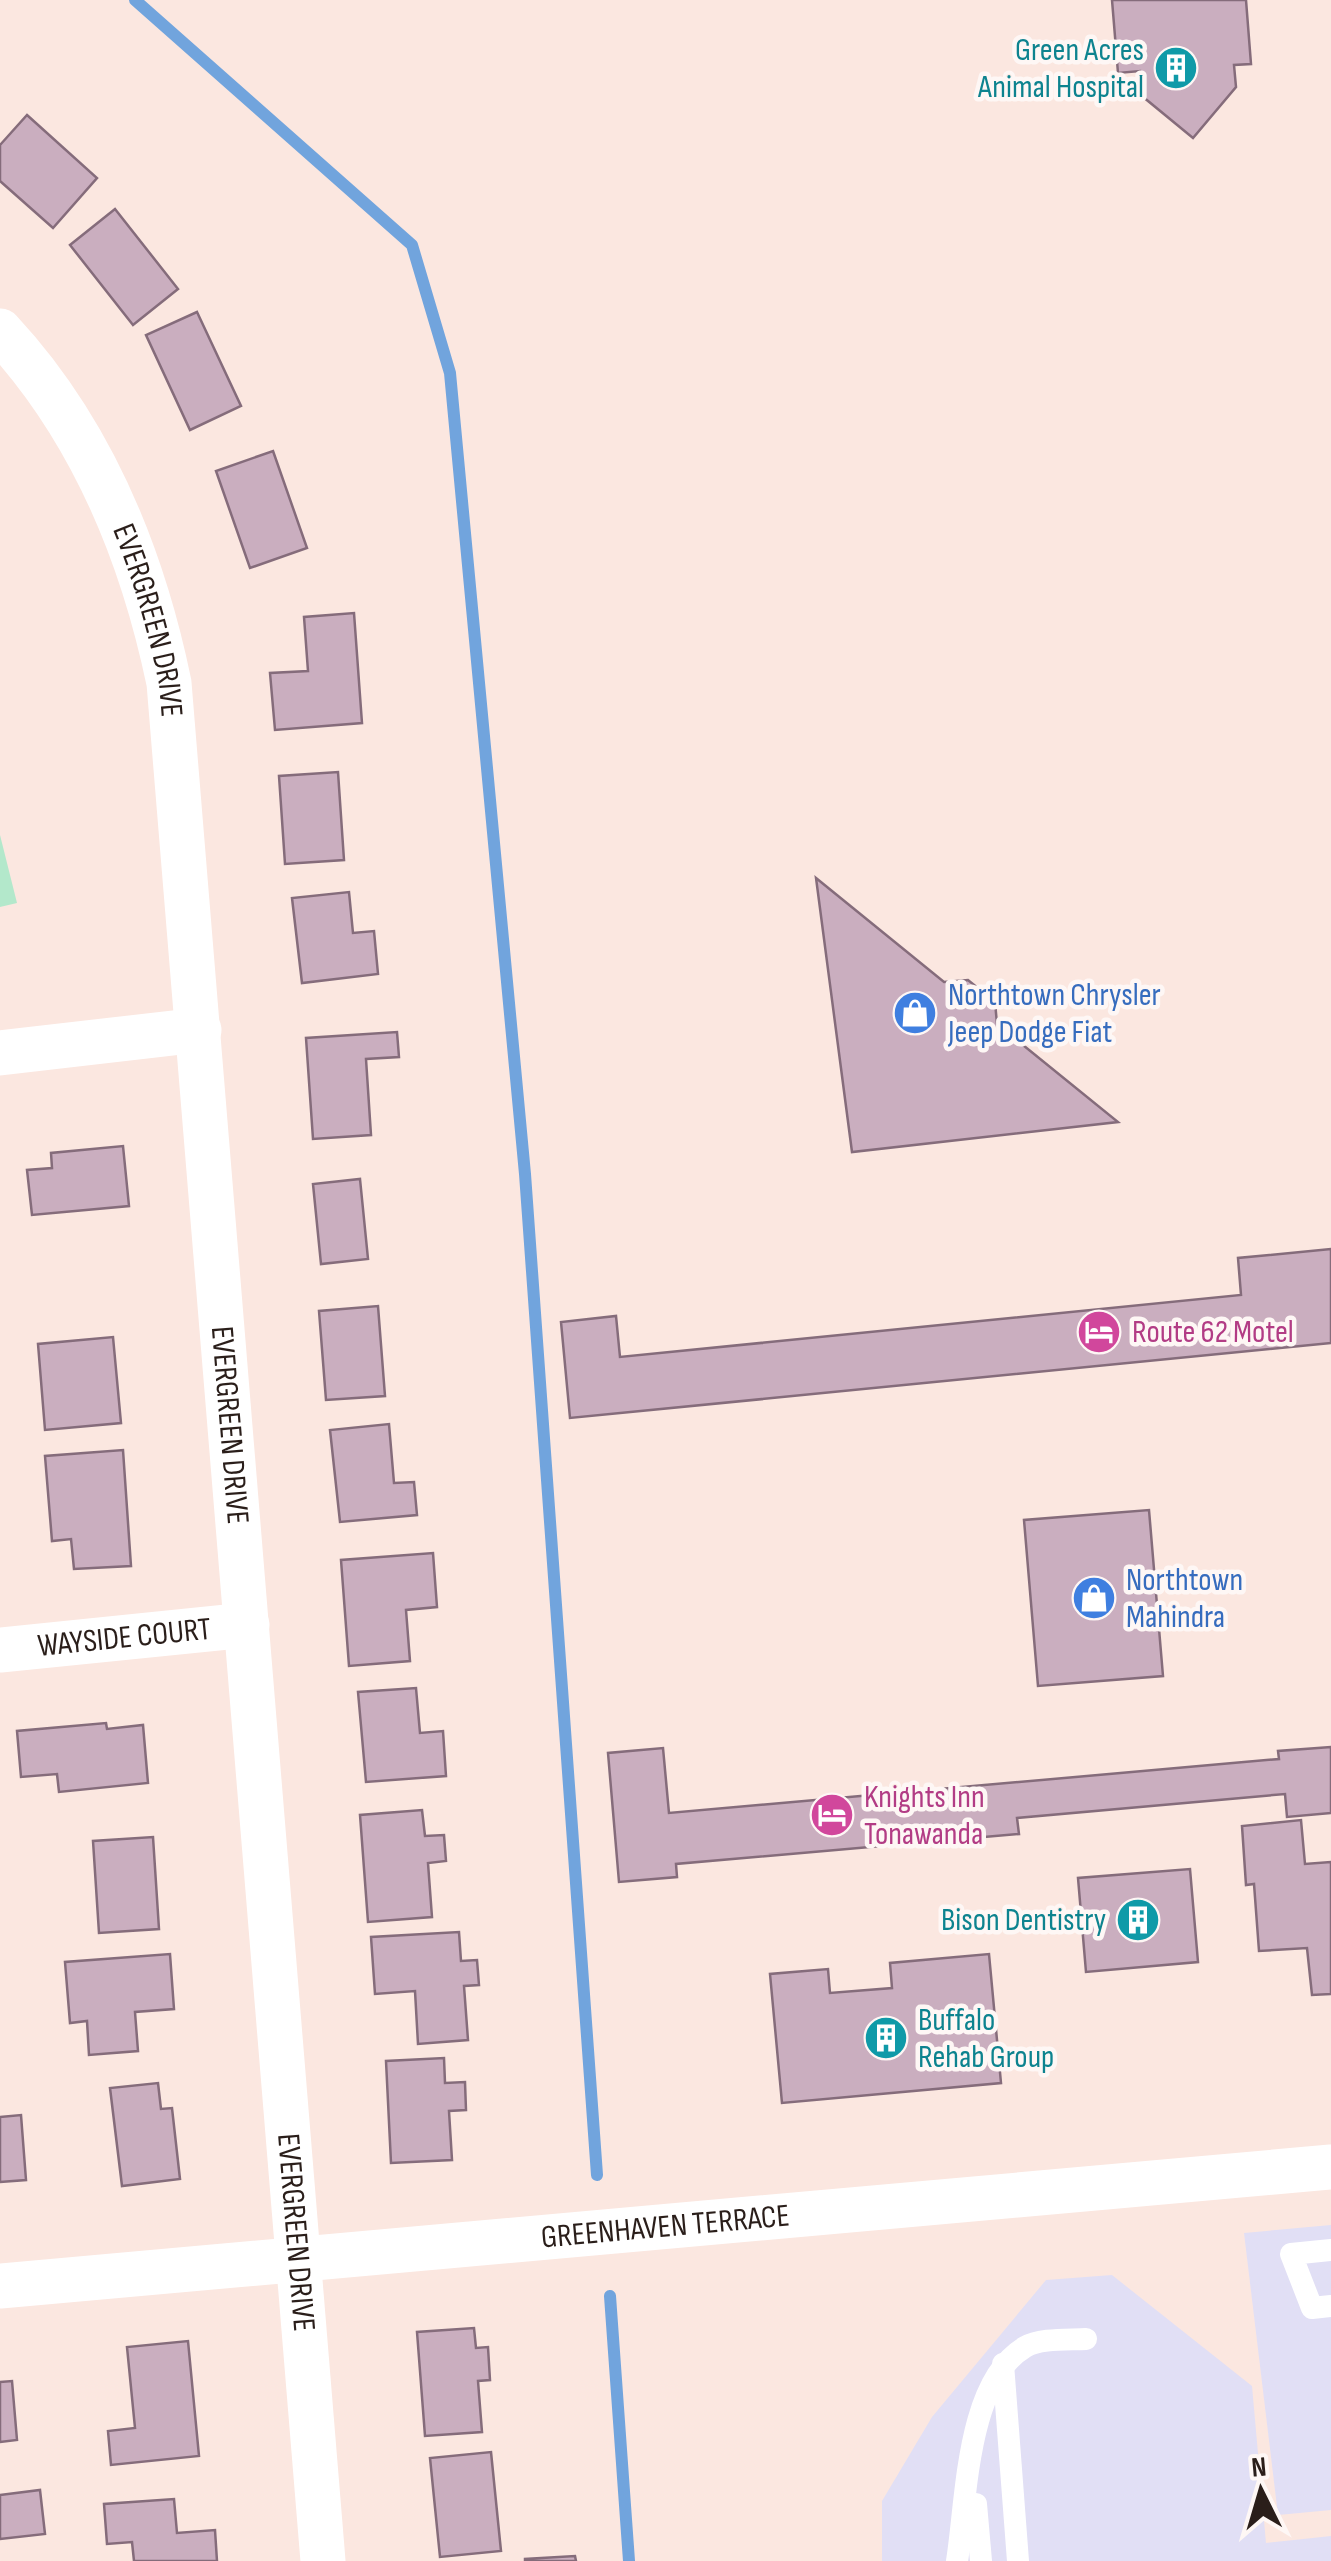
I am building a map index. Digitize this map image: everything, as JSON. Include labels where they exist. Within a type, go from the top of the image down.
[{"type":"street","name":"EVERGREEN DRIVE","points":[[0,331],[63,412],[96,466],[133,548],[155,616],[169,684],[323,2561]]},
{"type":"street","points":[[0,1053],[199,1030]]},
{"type":"street","name":"WAYSIDE COURT","points":[[0,1650],[246,1625]]},
{"type":"street","name":"GREENHAVEN TERRACE","points":[[0,2286],[1331,2168]]},
{"type":"lane","points":[[1331,2250],[1291,2254],[1312,2308],[1331,2306]]},
{"type":"lane","points":[[957,2561],[982,2400],[1002,2364],[1028,2344],[1086,2338]]},
{"type":"lane","points":[[1002,2364],[1018,2561]]},
{"type":"lane","points":[[990,2387],[1005,2561]]},
{"type":"lane","points":[[972,2466],[980,2561]]},
{"type":"shaded area","points":[[1331,2225],[1331,2510],[1278,2515],[1244,2233]]},
{"type":"shaded area","points":[[1112,2275],[1252,2386],[1266,2543],[1331,2536],[1331,2561],[882,2561],[882,2501],[932,2417],[1046,2280]]},
{"type":"green space","points":[[0,835],[17,903],[0,907]]},
{"type":"building","name":"Green Acres Animal Hospital","points":[[1112,0],[1246,0],[1251,64],[1234,65],[1236,87],[1193,138],[1142,96],[1140,71],[1118,73]]},
{"type":"building","points":[[27,115],[97,178],[53,228],[0,181],[0,145]]},
{"type":"building","points":[[115,209],[178,289],[133,325],[70,245]]},
{"type":"building","points":[[197,312],[241,406],[190,430],[146,335]]},
{"type":"building","points":[[273,451],[307,548],[250,568],[216,471]]},
{"type":"building","points":[[354,613],[362,723],[275,730],[270,673],[308,671],[304,617]]},
{"type":"building","points":[[338,772],[344,860],[285,864],[279,776]]},
{"type":"building","name":"Northtown Chrysler Jeep Dodge Fiat","points":[[816,878],[944,982],[968,980],[995,1002],[997,1024],[1118,1122],[852,1152]]},
{"type":"building","points":[[349,892],[353,933],[374,931],[378,974],[302,983],[292,898]]},
{"type":"building","points":[[397,1032],[399,1057],[366,1059],[371,1135],[313,1139],[306,1038]]},
{"type":"building","points":[[123,1146],[129,1206],[32,1215],[27,1170],[52,1168],[51,1153]]},
{"type":"building","points":[[360,1179],[368,1259],[321,1264],[313,1184]]},
{"type":"building","name":"Route 62 Motel","points":[[1331,1249],[1331,1343],[570,1418],[561,1322],[616,1316],[620,1357],[1241,1295],[1238,1258]]},
{"type":"building","points":[[378,1306],[385,1396],[326,1400],[319,1311]]},
{"type":"building","points":[[113,1337],[121,1423],[45,1430],[38,1344]]},
{"type":"building","points":[[389,1424],[394,1483],[414,1482],[417,1515],[340,1522],[330,1430]]},
{"type":"building","points":[[123,1450],[131,1566],[74,1569],[71,1539],[52,1541],[45,1456]]},
{"type":"building","name":"Northtown Mahindra","points":[[1149,1510],[1163,1676],[1038,1686],[1024,1520]]},
{"type":"building","points":[[433,1553],[437,1607],[406,1610],[410,1661],[349,1666],[341,1560]]},
{"type":"building","points":[[416,1688],[420,1733],[443,1731],[446,1776],[366,1782],[358,1692]]},
{"type":"building","points":[[106,1723],[107,1729],[143,1725],[148,1783],[59,1792],[57,1774],[21,1777],[17,1731]]},
{"type":"building","name":"Knights Inn Tonawanda","points":[[1331,1747],[1331,1813],[1287,1817],[1285,1794],[1017,1818],[1019,1834],[676,1864],[677,1877],[619,1882],[608,1753],[663,1748],[669,1813],[1279,1759],[1278,1751]]},
{"type":"building","points":[[422,1810],[425,1836],[444,1835],[446,1861],[428,1863],[432,1917],[368,1922],[360,1815]]},
{"type":"building","points":[[1301,1820],[1305,1864],[1331,1862],[1331,1994],[1312,1995],[1307,1948],[1259,1951],[1254,1884],[1246,1885],[1242,1826]]},
{"type":"building","points":[[153,1837],[159,1929],[99,1933],[93,1841]]},
{"type":"building","name":"Bison Dentistry","points":[[1190,1869],[1198,1962],[1086,1972],[1078,1878]]},
{"type":"building","points":[[459,1932],[461,1961],[477,1960],[479,1985],[464,1986],[468,2040],[418,2044],[415,1991],[375,1994],[371,1937]]},
{"type":"building","points":[[170,1954],[174,2009],[135,2012],[138,2051],[89,2055],[87,2021],[70,2023],[65,1962]]},
{"type":"building","name":"Buffalo Rehab Group","points":[[989,1954],[1001,2083],[782,2103],[770,1974],[828,1969],[830,1993],[892,1988],[890,1963]]},
{"type":"building","points":[[444,2058],[445,2083],[465,2082],[466,2110],[449,2111],[452,2160],[391,2163],[386,2061]]},
{"type":"building","points":[[158,2083],[161,2109],[172,2108],[180,2179],[122,2186],[110,2088]]},
{"type":"building","points":[[21,2115],[26,2180],[0,2182],[0,2117]]},
{"type":"building","points":[[474,2328],[476,2348],[488,2347],[490,2380],[478,2381],[482,2432],[425,2436],[417,2332]]},
{"type":"building","points":[[188,2341],[199,2456],[111,2465],[108,2431],[135,2428],[127,2347]]},
{"type":"building","points":[[12,2381],[17,2440],[0,2442],[0,2382]]},
{"type":"building","points":[[491,2452],[501,2551],[440,2557],[430,2458]]},
{"type":"building","points":[[40,2490],[45,2534],[0,2539],[0,2495]]},
{"type":"building","points":[[174,2499],[177,2533],[215,2530],[217,2561],[134,2561],[132,2542],[107,2544],[104,2504]]},
{"type":"building","points":[[575,2556],[576,2561],[525,2561],[525,2559]]},
{"type":"waterway","points":[[135,0],[412,245],[450,373],[525,1174],[597,2175]]},
{"type":"waterway","points":[[610,2296],[629,2561]]},
{"type":"place","name":"Green Acres Animal Hospital","points":[[1176,68]]},
{"type":"place","name":"Northtown Chrysler Jeep Dodge Fiat","points":[[915,1013]]},
{"type":"place","name":"Route 62 Motel","points":[[1099,1332]]},
{"type":"place","name":"Northtown Mahindra","points":[[1094,1598]]},
{"type":"place","name":"Knights Inn Tonawanda","points":[[832,1815]]},
{"type":"place","name":"Bison Dentistry","points":[[1138,1920]]},
{"type":"place","name":"Buffalo Rehab Group","points":[[886,2038]]}]
